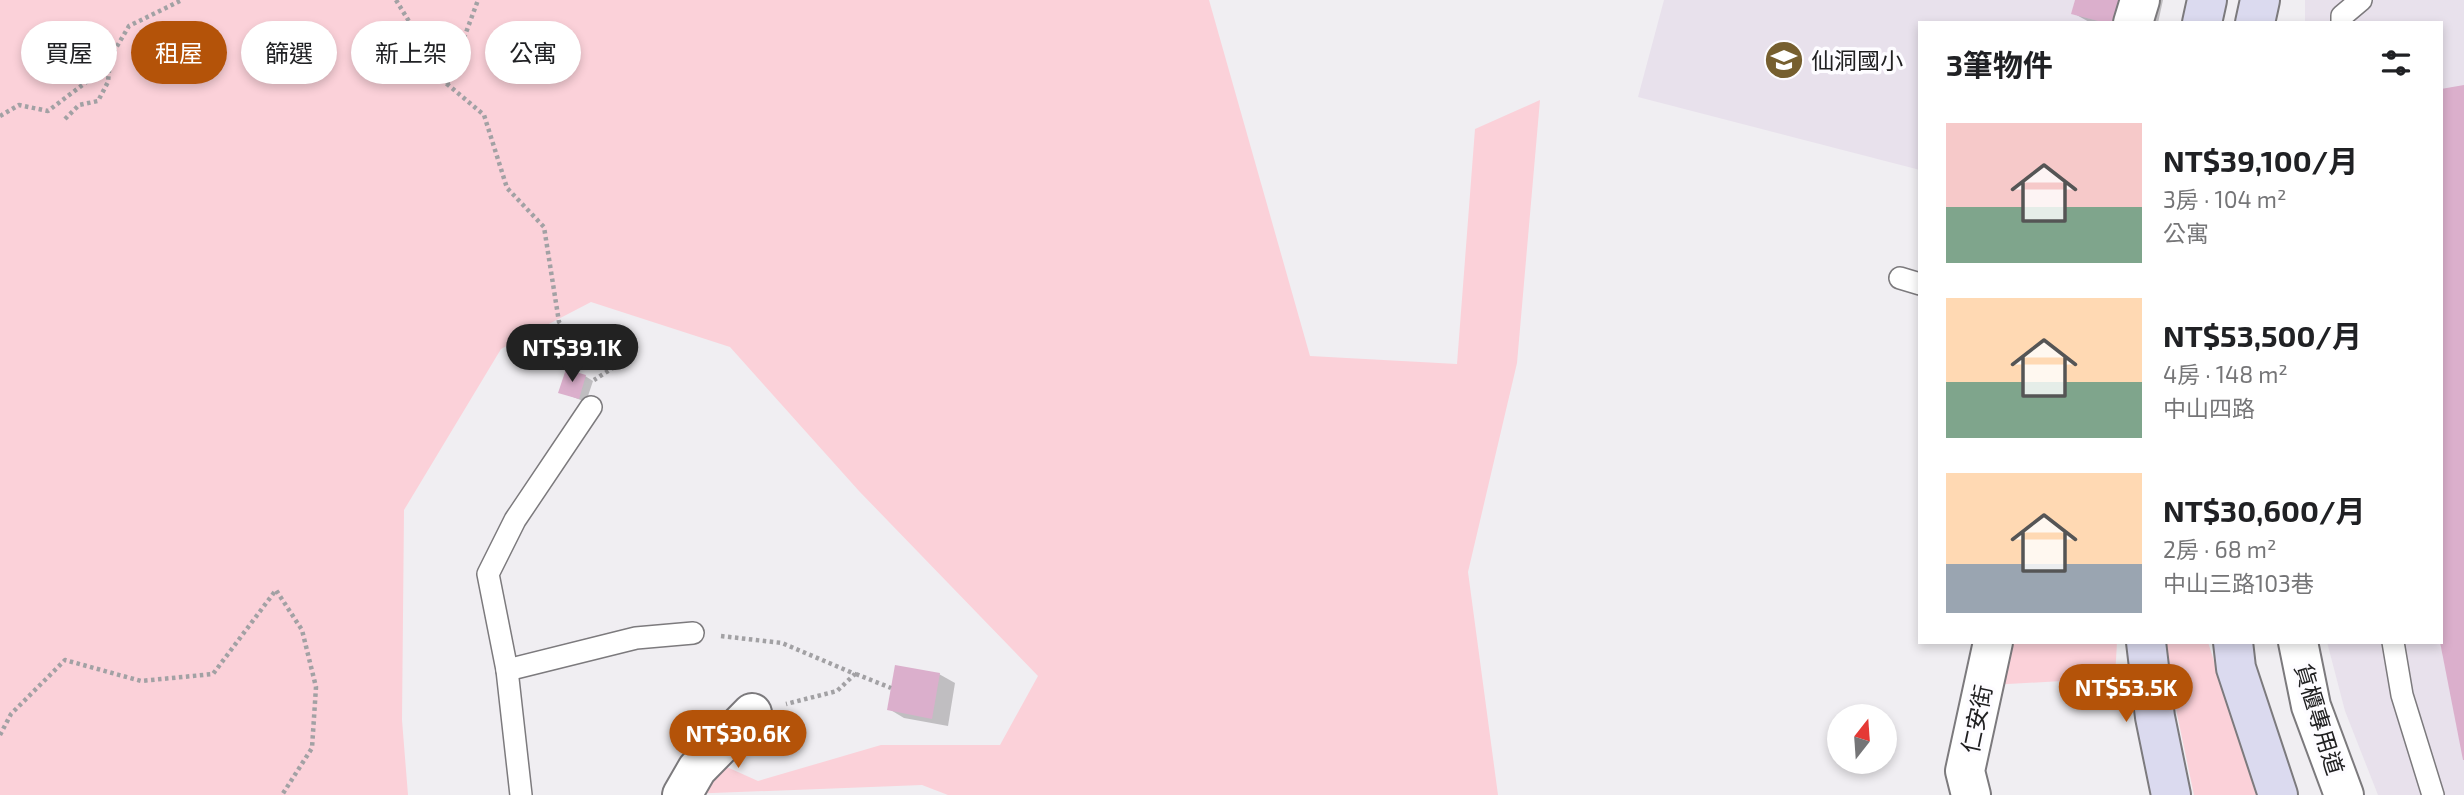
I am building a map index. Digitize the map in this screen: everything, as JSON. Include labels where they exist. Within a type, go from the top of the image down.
[{"type":"street","points":[[2134,21],[2140,0]]},
{"type":"street","points":[[2202,21],[2207,0]]},
{"type":"street","points":[[2255,21],[2260,0]]},
{"type":"street","name":"仁安街","points":[[1971,795],[1965,771],[1993,644]]},
{"type":"street","points":[[2146,644],[2155,717],[2171,795]]},
{"type":"street","points":[[2233,644],[2236,668],[2278,795]]},
{"type":"street","name":"貨櫃專用道","points":[[2298,644],[2311,706],[2344,795]]},
{"type":"street","points":[[682,795],[697,769],[752,713]]},
{"type":"lane","points":[[2342,21],[2342,16],[2361,0]]},
{"type":"lane","points":[[521,795],[507,670],[488,574],[515,520],[591,407]]},
{"type":"lane","points":[[507,670],[636,638],[693,633]]},
{"type":"lane","points":[[2393,644],[2402,695],[2433,795]]},
{"type":"path","points":[[117,46],[129,26],[182,0]]},
{"type":"path","points":[[396,0],[409,21]]},
{"type":"path","points":[[470,21],[478,0]]},
{"type":"path","points":[[0,116],[19,105],[48,111],[84,84]]},
{"type":"path","points":[[65,119],[79,105],[98,101],[107,84]]},
{"type":"path","points":[[447,84],[484,115],[507,188],[544,227],[559,322],[575,343],[611,355],[619,364],[590,382],[591,407]]},
{"type":"path","points":[[0,734],[11,714],[65,660],[141,681],[213,674],[276,590],[302,630],[316,687],[312,748],[282,795]]},
{"type":"path","points":[[693,633],[782,643],[855,674],[837,691],[752,713]]},
{"type":"path","points":[[855,674],[891,688]]},
{"type":"shaded area","points":[[0,0],[1209,0],[1310,356],[1457,364],[1475,129],[1540,100],[1517,363],[1468,572],[1498,795],[948,795],[922,785],[661,795],[689,750],[758,781],[881,745],[1000,745],[1038,676],[859,491],[730,347],[591,302],[501,349],[404,510],[402,720],[408,795],[0,795]]},
{"type":"shaded area","name":"仙洞國小","points":[[1664,0],[2075,0],[2072,14],[2098,21],[1918,21],[1918,169],[1638,97]]},
{"type":"shaded area","points":[[2305,0],[2464,0],[2464,795],[2378,795],[2345,711],[2328,644],[2443,644],[2443,21],[2305,21]]},
{"type":"shaded area","points":[[2000,644],[2117,644],[2115,678],[1990,685]]},
{"type":"shaded area","points":[[2162,644],[2209,644],[2256,795],[2194,795]]},
{"type":"building","points":[[2075,0],[2132,0],[2127,21],[2098,21],[2071,14]]},
{"type":"building","points":[[2464,85],[2464,760],[2440,644],[2443,644],[2443,89]]},
{"type":"building","points":[[566,369],[586,375],[579,399],[558,393]]},
{"type":"building","points":[[895,665],[940,673],[932,719],[887,710]]},
{"type":"place","name":"仙洞國小","points":[[1784,60]]}]
